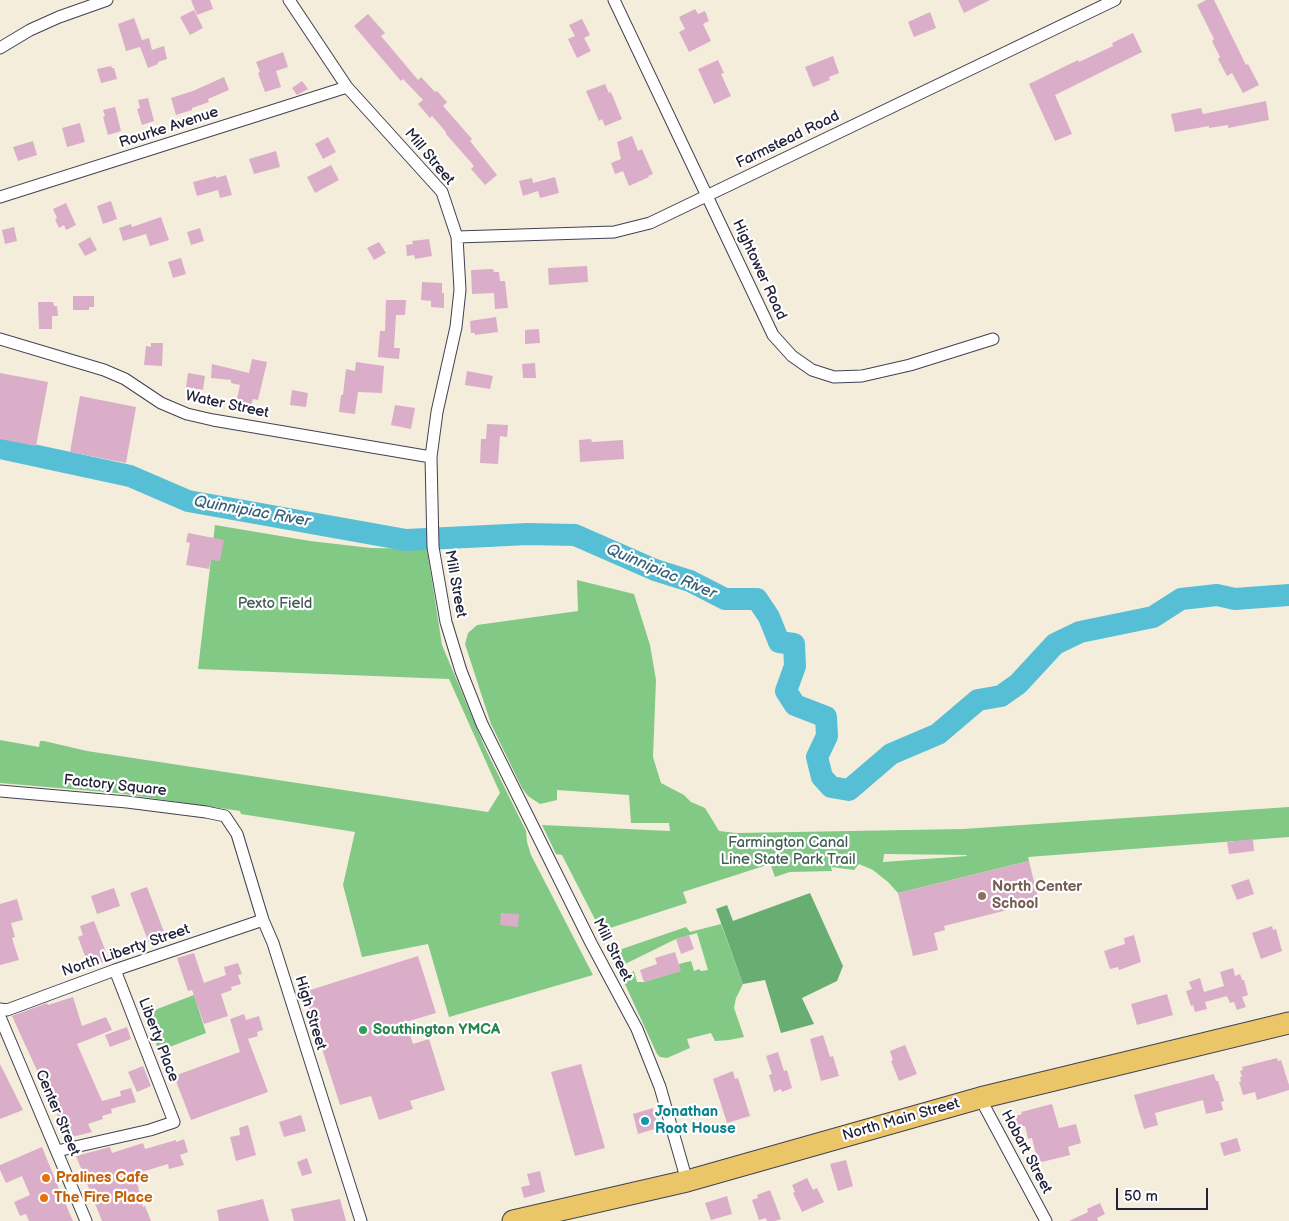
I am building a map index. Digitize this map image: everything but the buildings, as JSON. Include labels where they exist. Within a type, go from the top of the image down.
[{"type":"highway","name":"North Main Street","points":[[513,1221],[687,1181],[980,1098],[1289,1023]]},
{"type":"street","points":[[0,48],[30,30],[59,17],[107,0]]},
{"type":"street","name":"Mill Street","points":[[289,0],[347,87],[442,192],[457,237],[460,290],[456,327],[437,412],[431,457],[432,532],[446,622],[479,715],[591,943],[637,1029],[660,1087],[687,1181]]},
{"type":"street","name":"Hightower Road","points":[[614,0],[773,335],[792,356],[812,370],[834,377],[862,376],[910,365],[993,339]]},
{"type":"street","name":"Farmstead Road","points":[[457,237],[614,232],[650,223],[1090,5],[1115,0]]},
{"type":"street","name":"Rourke Avenue","points":[[0,197],[347,87]]},
{"type":"street","name":"Water Street","points":[[0,339],[104,370],[125,379],[161,403],[187,414],[223,422],[431,457]]},
{"type":"street","name":"Factory Square","points":[[0,791],[127,802],[212,812],[225,816]]},
{"type":"street","name":"High Street","points":[[225,816],[237,834],[361,1221]]},
{"type":"street","name":"North Liberty Street","points":[[0,1009],[7,1010],[115,970],[263,920]]},
{"type":"street","name":"Liberty Place","points":[[57,1150],[150,1130],[174,1122],[115,970]]},
{"type":"street","name":"Center Street","points":[[0,1018],[86,1221]]},
{"type":"street","name":"Hobart Street","points":[[980,1098],[1046,1221]]},
{"type":"green space","name":"Pexto Field","points":[[215,525],[310,541],[371,548],[427,549],[442,645],[486,750],[526,831],[531,855],[593,975],[449,1017],[428,944],[362,957],[343,885],[355,832],[241,814],[240,811],[117,793],[0,783],[0,740],[39,747],[40,741],[44,741],[87,751],[488,812],[500,793],[449,679],[198,669]]},
{"type":"green space","name":"Farmington Canal Line State Park Trail","points":[[577,580],[634,594],[650,645],[656,680],[653,757],[661,783],[684,795],[691,802],[705,808],[719,831],[737,833],[963,829],[1289,807],[1289,837],[1028,857],[1029,861],[898,893],[873,870],[859,864],[854,870],[831,867],[832,871],[790,872],[775,877],[771,866],[764,866],[683,892],[687,903],[601,931],[562,855],[556,854],[542,825],[670,831],[669,823],[631,823],[629,795],[557,790],[557,800],[540,804],[528,796],[522,788],[491,724],[465,644],[468,633],[477,625],[578,611]],"holes":[[[884,854],[967,856],[883,862]]]},
{"type":"green space","points":[[810,893],[843,966],[837,981],[802,998],[814,1024],[781,1033],[765,980],[743,984],[716,909],[727,905],[733,921]]},
{"type":"green space","points":[[721,924],[743,984],[736,998],[734,1008],[744,1037],[715,1041],[711,1033],[687,1039],[690,1048],[667,1058],[660,1057],[624,982],[627,975],[634,971],[637,982],[644,982],[680,971],[679,964],[691,961],[694,971],[699,969],[701,971],[708,970],[697,933],[676,939],[621,966],[616,951],[686,927],[690,932]]},
{"type":"green space","points":[[194,995],[206,1033],[159,1051],[144,1014]]},
{"type":"waterway","name":"Quinnipiac River","points":[[0,448],[130,476],[188,501],[406,540],[528,534],[575,535],[655,570],[690,581],[725,599],[757,599],[769,617],[779,642],[794,644],[795,666],[786,691],[795,705],[826,717],[827,736],[817,757],[822,777],[831,787],[849,790],[891,754],[938,734],[978,700],[1001,696],[1018,684],[1055,644],[1080,632],[1153,617],[1181,599],[1217,595],[1235,599],[1289,595]]},
{"type":"place","name":"North Center School","points":[[982,896]]},
{"type":"place","name":"Southington YMCA","points":[[363,1030]]},
{"type":"place","name":"Jonathan Root House","points":[[645,1121]]},
{"type":"place","name":"Pralines Cafe","points":[[46,1178]]},
{"type":"place","name":"The Fire Place","points":[[44,1198]]}]
